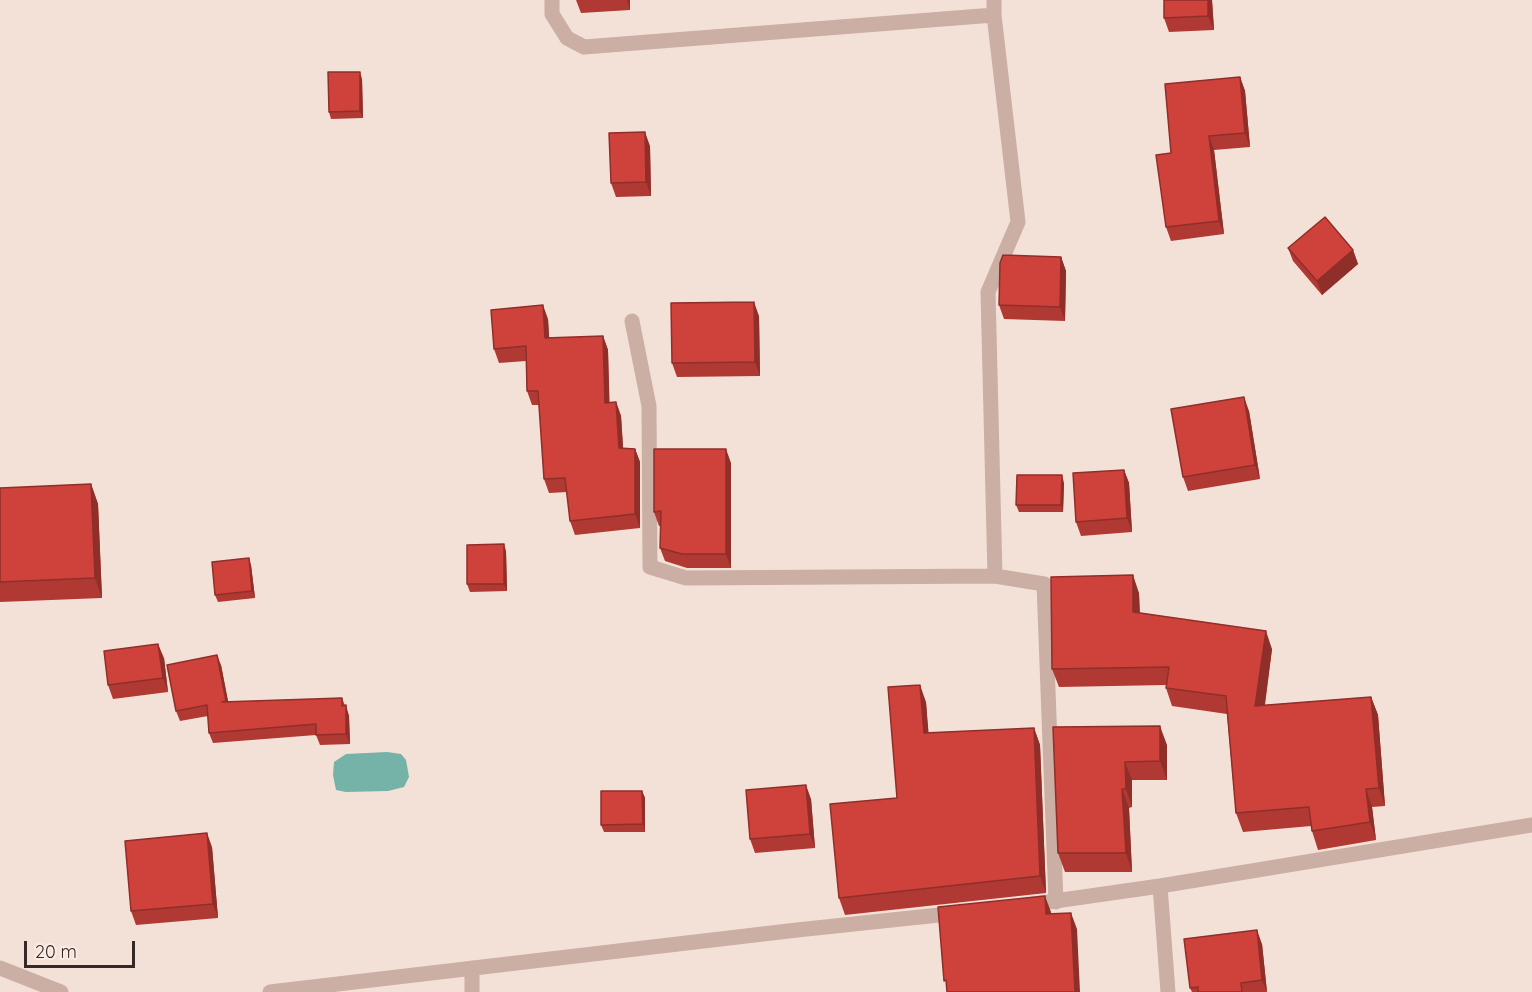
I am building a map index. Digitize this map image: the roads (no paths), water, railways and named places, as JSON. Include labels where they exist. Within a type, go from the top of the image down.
[{"type":"street","points":[[552,0],[552,14],[567,38],[585,47],[994,8],[1018,222],[988,292],[995,576]]},
{"type":"street","points":[[632,321],[649,406],[650,567],[686,578],[995,576],[1044,584],[1056,902]]},
{"type":"street","points":[[1009,907],[1160,886],[1532,825]]},
{"type":"street","points":[[1160,886],[1168,992]]},
{"type":"street","points":[[270,992],[974,911]]},
{"type":"street","points":[[0,968],[61,992]]},
{"type":"street","points":[[472,968],[472,992]]},
{"type":"water","points":[[387,752],[401,754],[406,760],[409,777],[404,787],[388,791],[346,792],[336,790],[333,775],[334,762],[346,754]]}]
